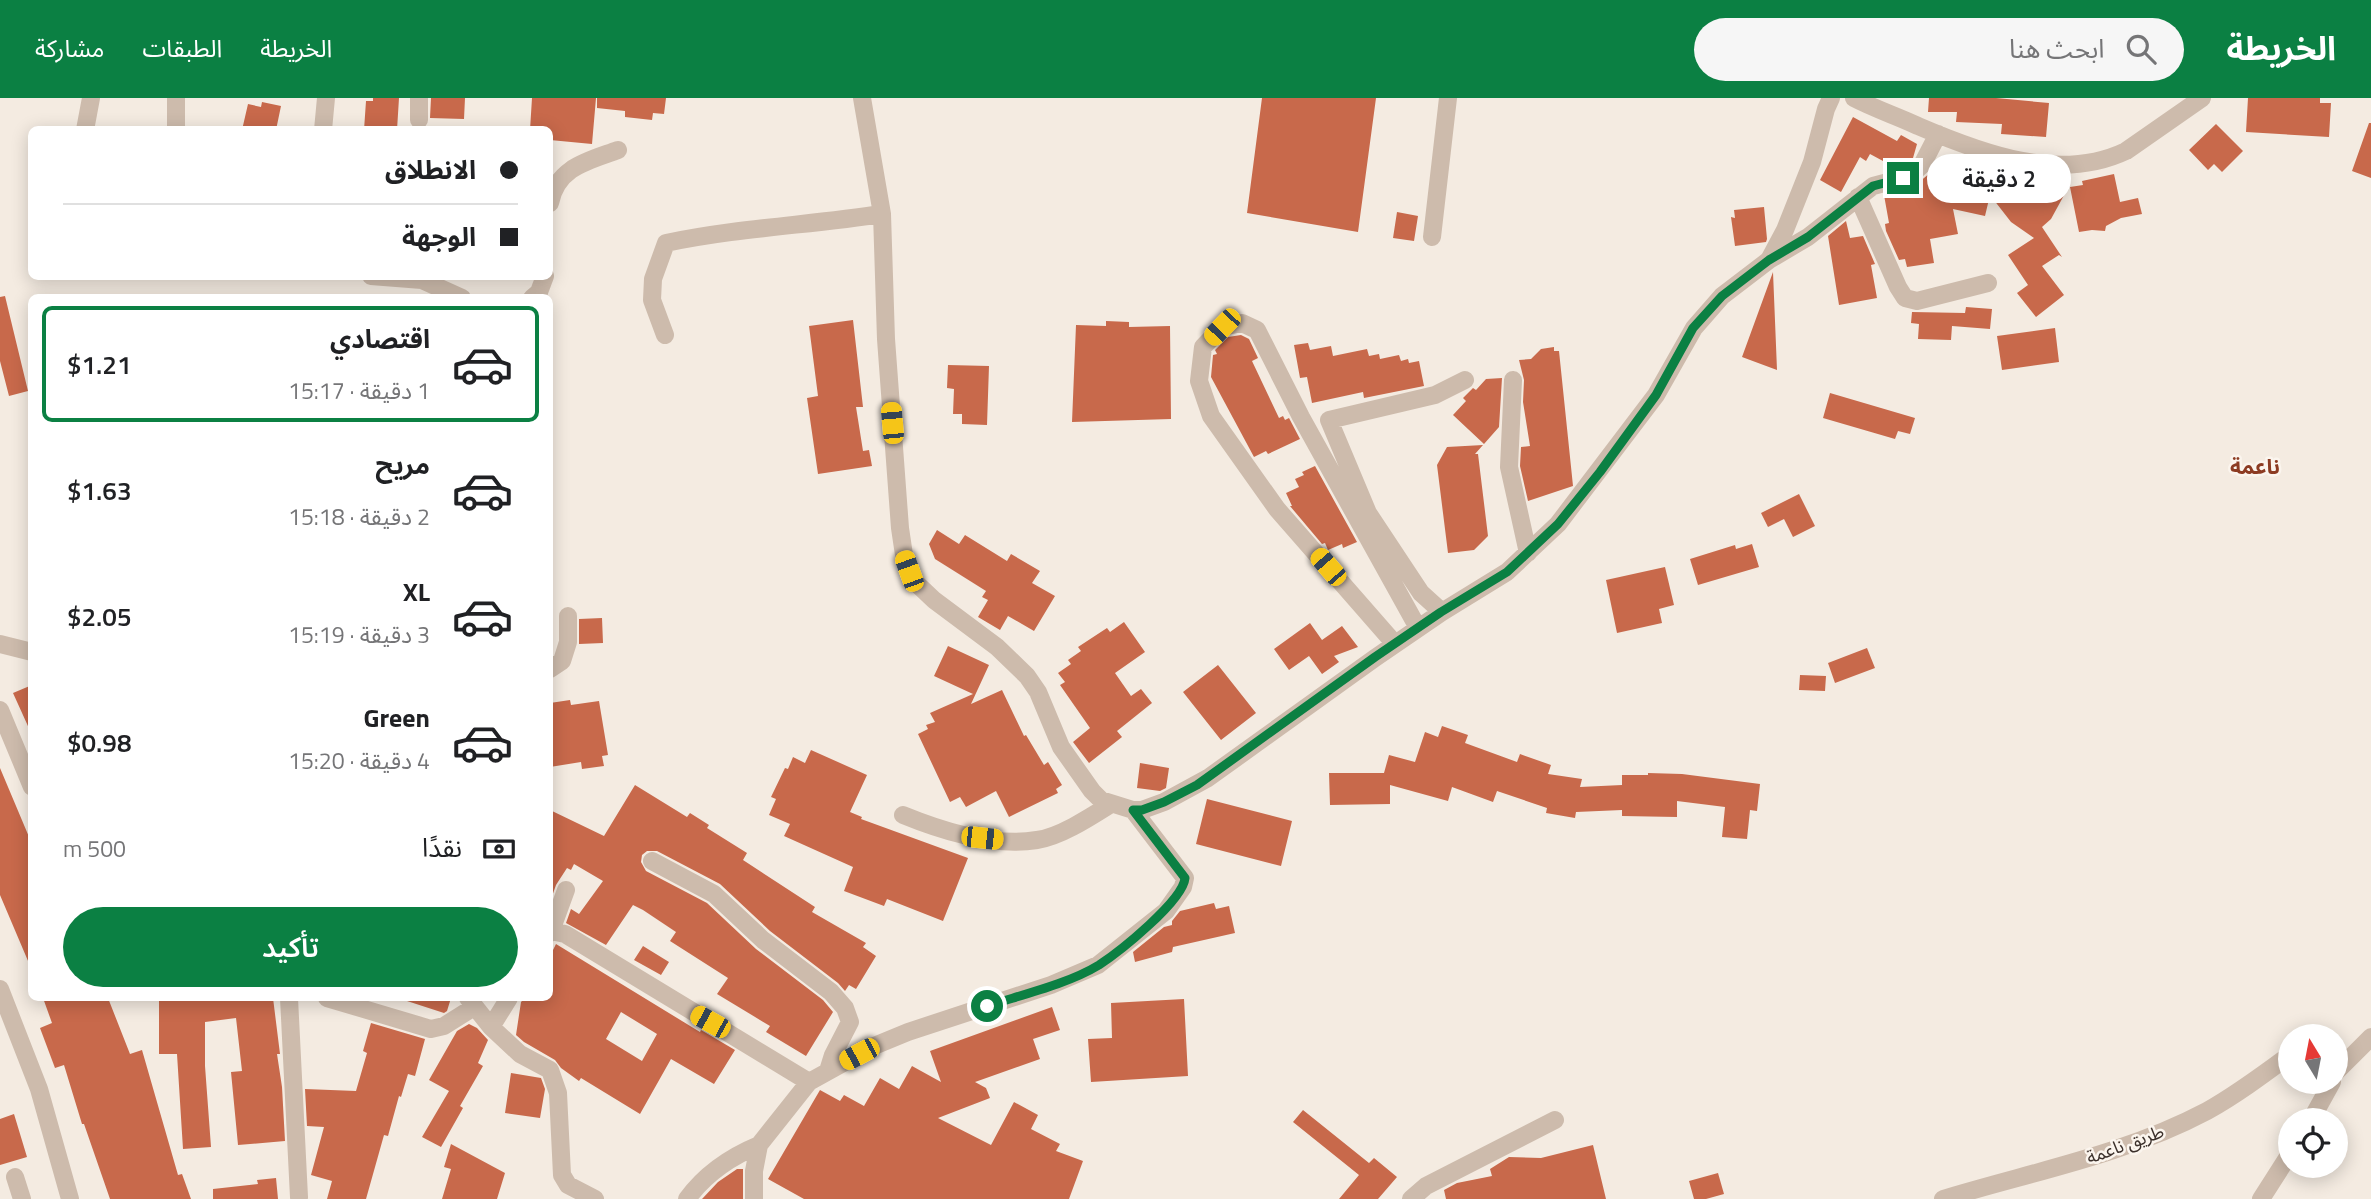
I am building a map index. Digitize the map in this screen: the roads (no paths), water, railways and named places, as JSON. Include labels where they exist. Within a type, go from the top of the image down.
[{"type":"street","points":[[86,126],[91,98]]},
{"type":"street","points":[[176,98],[176,126]]},
{"type":"street","points":[[323,126],[326,98]]},
{"type":"street","points":[[419,98],[419,120]]},
{"type":"street","points":[[862,98],[882,214],[886,340],[900,528],[909,571],[921,591],[997,647],[1027,676],[1038,692],[1061,747],[1092,791],[1101,800],[1133,810],[1142,810],[1164,802],[1197,785],[1441,612],[1507,572],[1558,524],[1648,406],[1693,328],[1722,296],[1769,260],[1808,237],[1873,186],[1913,173],[1922,165],[1938,134]]},
{"type":"street","points":[[1432,237],[1448,98]]},
{"type":"street","points":[[1769,260],[1785,230],[1812,162],[1831,98]]},
{"type":"street","points":[[1854,98],[1985,152],[2012,159],[2062,164],[2096,162],[2126,151],[2202,98]]},
{"type":"street","points":[[553,193],[561,176],[570,169],[618,150]]},
{"type":"street","points":[[1858,197],[1905,298],[1917,301],[1988,282]]},
{"type":"street","points":[[665,335],[652,300],[653,279],[666,243],[719,233],[823,223],[882,214]]},
{"type":"street","points":[[422,280],[453,294]]},
{"type":"street","points":[[1395,644],[1277,509],[1211,416],[1199,381],[1203,347],[1222,327],[1242,323],[1257,330],[1301,417],[1418,628]]},
{"type":"street","points":[[1441,612],[1421,593],[1368,513],[1329,420],[1435,395],[1465,380]]},
{"type":"street","points":[[1513,380],[1509,467],[1528,553]]},
{"type":"street","points":[[553,667],[562,661],[568,642],[568,616]]},
{"type":"street","points":[[0,644],[28,651]]},
{"type":"street","points":[[0,710],[28,777]]},
{"type":"street","points":[[903,816],[954,833],[1015,841],[1037,840],[1072,826],[1111,804]]},
{"type":"street","points":[[687,1199],[718,1166],[759,1145],[809,1082],[874,1046],[908,1032],[1051,985],[1098,965],[1166,911],[1183,887],[1185,878],[1133,810]]},
{"type":"street","points":[[652,861],[714,894],[763,940],[839,1000],[849,1014],[850,1022],[828,1071]]},
{"type":"street","points":[[553,924],[566,890]]},
{"type":"street","points":[[553,933],[573,939],[809,1082]]},
{"type":"street","points":[[0,989],[39,1088],[70,1199]]},
{"type":"street","points":[[289,1001],[299,1197]]},
{"type":"street","points":[[337,1001],[431,1029],[444,1026],[471,1002],[491,1027],[520,1054],[550,1070],[558,1093],[562,1175],[568,1185],[595,1199]]},
{"type":"street","points":[[491,1027],[507,1001]]},
{"type":"street","points":[[2348,1060],[2371,1037]]},
{"type":"street","name":"طريق ناعمة","points":[[1943,1199],[2074,1162],[2157,1134],[2209,1110],[2278,1063]]},
{"type":"street","points":[[1411,1199],[1437,1180],[1555,1120]]},
{"type":"street","points":[[754,1199],[754,1171],[759,1145]]},
{"type":"street","points":[[2261,1199],[2278,1172]]},
{"type":"street","points":[[15,1177],[22,1199]]},
{"type":"district","name":"ناعمة","points":[[2255,466]]}]
